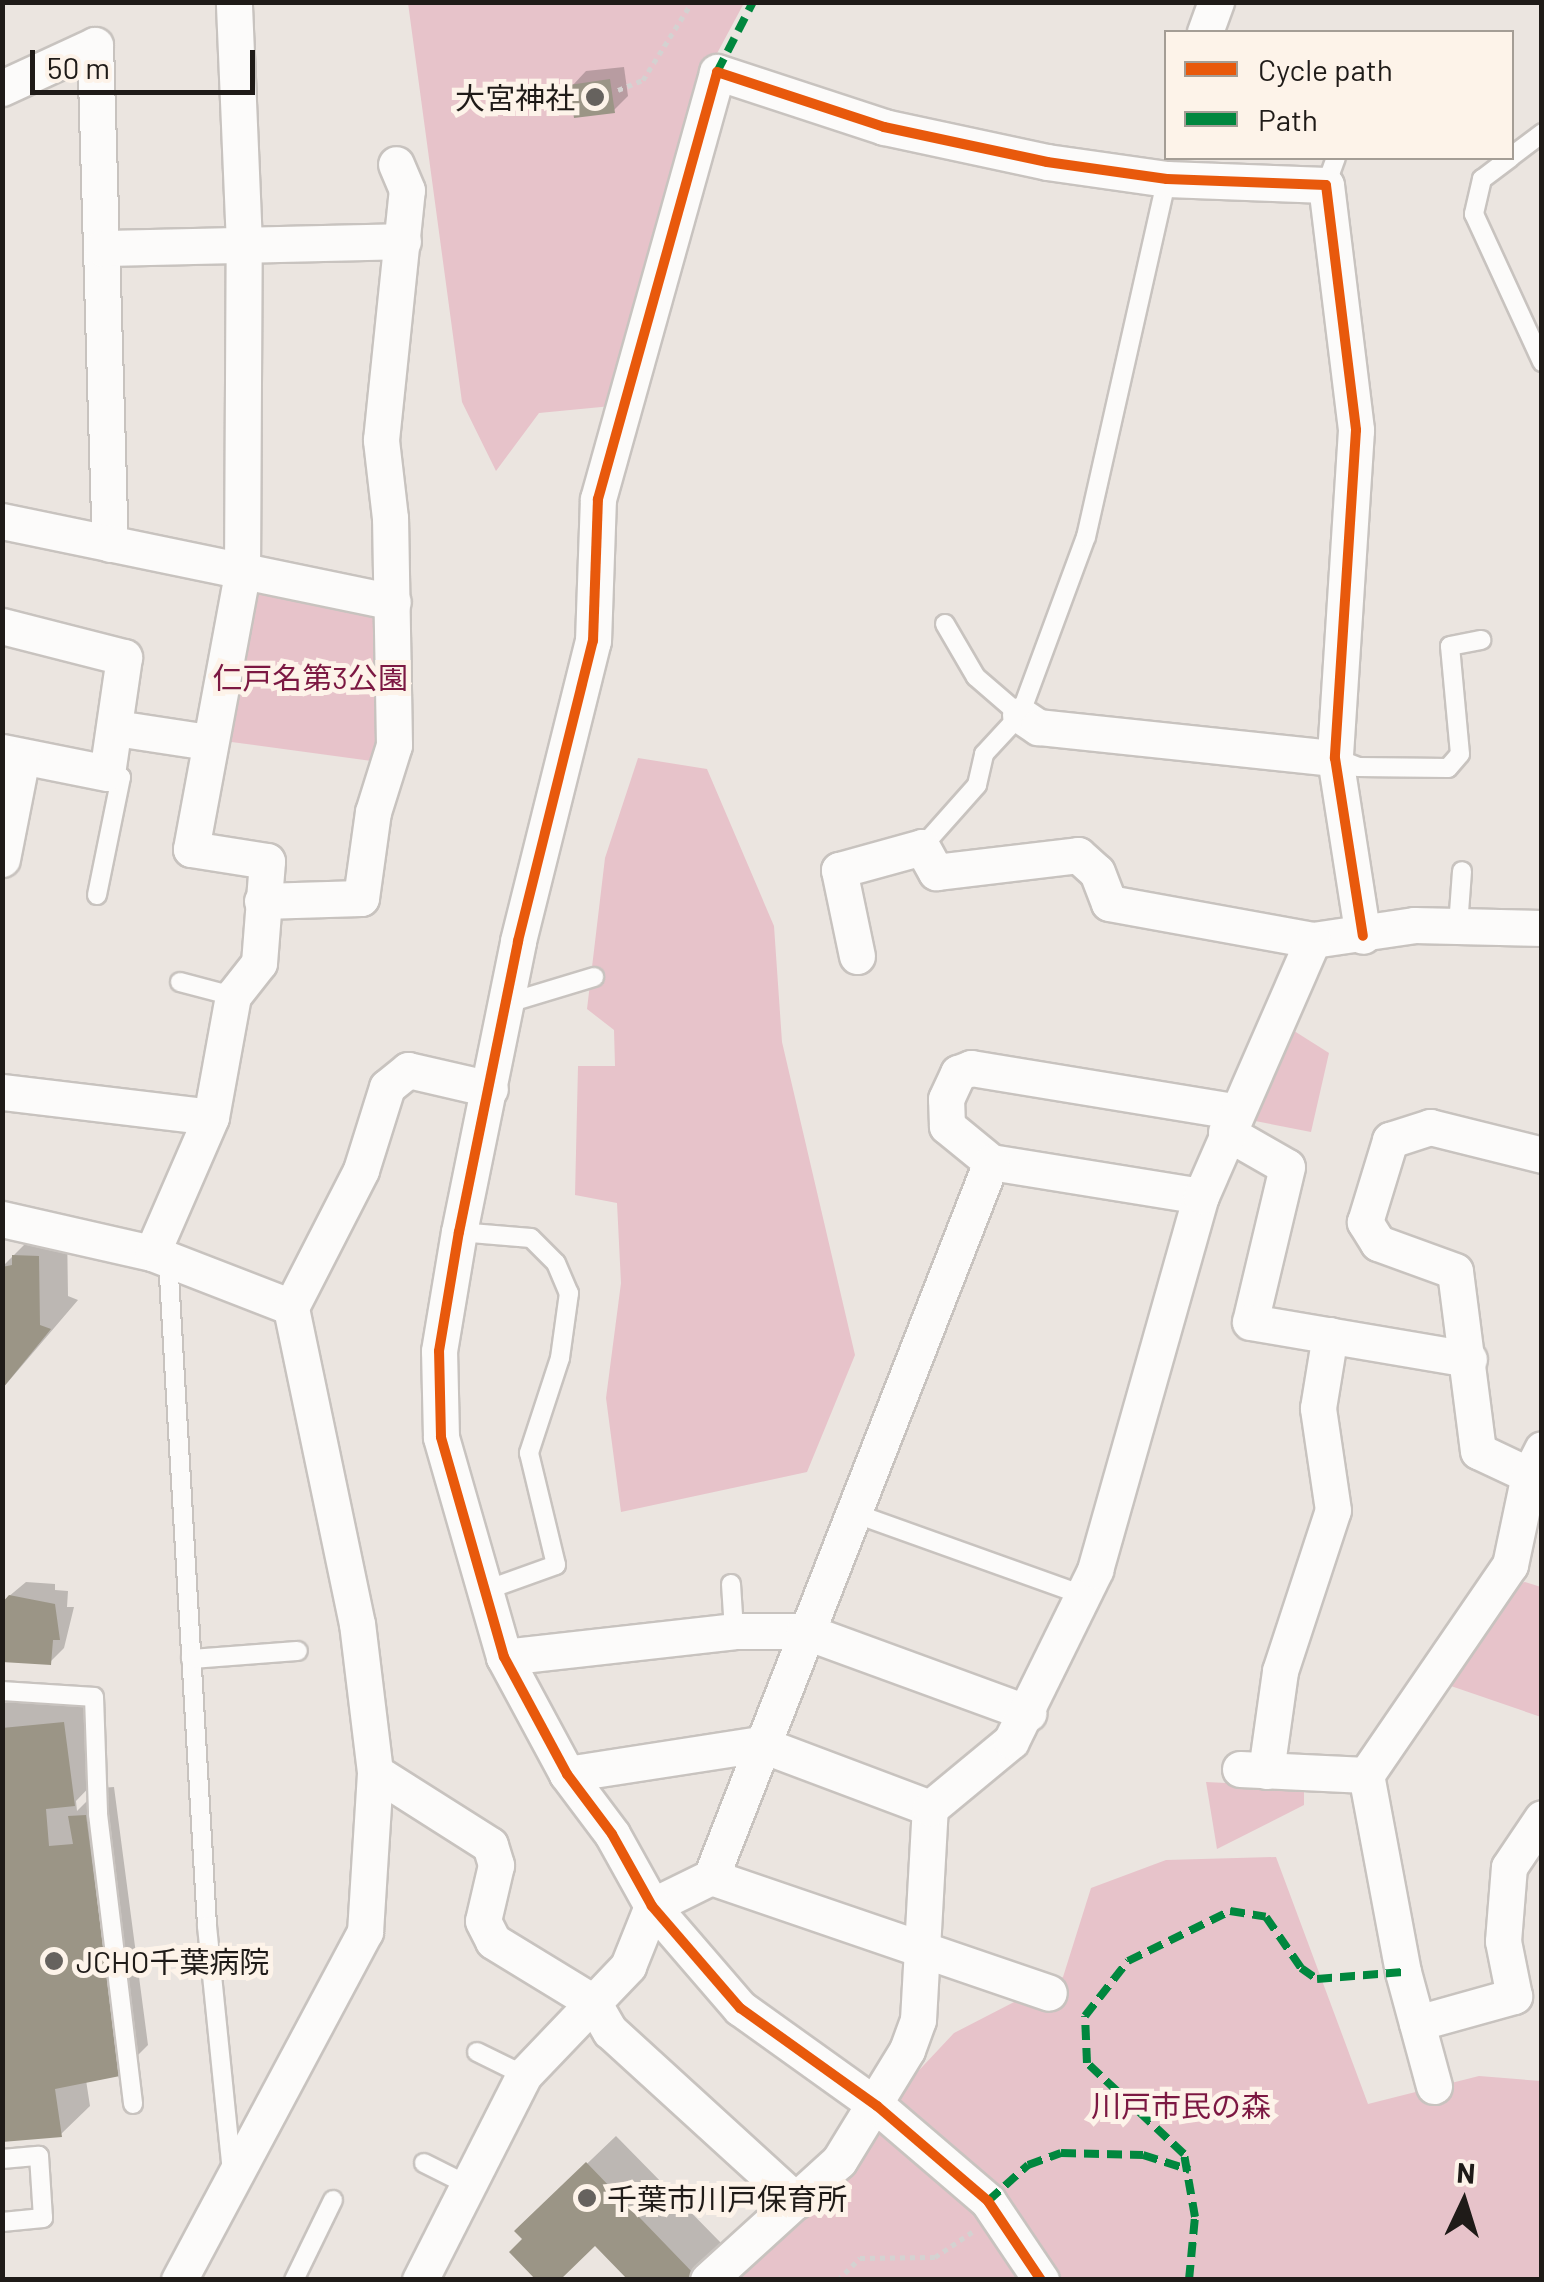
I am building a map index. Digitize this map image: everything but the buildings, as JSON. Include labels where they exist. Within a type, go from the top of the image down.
[{"type":"street","points":[[160,1256],[211,1118],[234,996],[259,962],[267,862],[191,849],[242,574],[244,244],[234,2]]},
{"type":"street","points":[[1206,30],[1216,2]]},
{"type":"street","points":[[2,88],[95,46],[110,544]]},
{"type":"street","points":[[1041,2280],[995,2210],[877,2106],[740,2008],[652,1906],[612,1834],[566,1774],[504,1657],[490,1589],[441,1437],[440,1351],[459,1232],[518,941],[593,641],[598,499],[717,72],[884,127],[1170,168],[1331,171],[1356,430],[1335,758],[1363,936]]},
{"type":"street","points":[[262,901],[362,898],[373,812],[394,745],[393,602],[381,440],[386,348],[407,190],[396,164]]},
{"type":"street","points":[[102,248],[403,241]]},
{"type":"street","points":[[2,520],[242,574],[393,602]]},
{"type":"street","points":[[2,626],[124,656],[107,773],[12,755],[2,859]]},
{"type":"street","points":[[1020,715],[1038,727],[1335,758]]},
{"type":"street","points":[[116,728],[208,742]]},
{"type":"street","points":[[856,956],[839,870],[922,847],[936,872],[1078,856],[1097,872],[1110,903],[1313,940],[1363,936],[1414,925],[1542,928]]},
{"type":"street","points":[[708,2280],[839,2161],[877,2106],[918,2020],[930,1808],[1011,1741],[1083,1595],[1201,1196],[1313,940]]},
{"type":"street","points":[[1201,1196],[991,1162],[946,1126],[946,1099],[958,1073],[971,1068],[1231,1121],[1287,1167],[1250,1322],[1469,1359]]},
{"type":"street","points":[[179,2280],[365,1932],[375,1772],[357,1624],[291,1307],[361,1170],[387,1087],[408,1070],[490,1090]]},
{"type":"street","points":[[2,1092],[211,1118]]},
{"type":"street","points":[[1434,2086],[1417,2023],[1366,1775],[1526,1570],[1536,1462],[1478,1452],[1455,1270],[1378,1243],[1366,1222],[1390,1140],[1430,1127],[1542,1155]]},
{"type":"street","points":[[426,2276],[464,2182],[524,2075],[628,1966],[652,1906],[711,1877],[804,1631],[991,1162]]},
{"type":"street","points":[[2,1218],[160,1256],[291,1307]]},
{"type":"street","points":[[1330,1336],[1318,1408],[1333,1510],[1280,1670],[1254,1770],[1366,1775]]},
{"type":"street","points":[[504,1657],[734,1631],[804,1631],[1028,1712]]},
{"type":"street","points":[[566,1774],[760,1744],[930,1808]]},
{"type":"street","points":[[375,1772],[490,1845],[496,1865],[483,1921],[493,1941],[593,2002],[610,2032],[796,2201]]},
{"type":"street","points":[[1417,2023],[1514,1996],[1503,1941],[1508,1867],[1542,1818]]},
{"type":"street","points":[[711,1877],[920,1954],[1049,1994]]},
{"type":"lane","points":[[1514,153],[1542,133]]},
{"type":"lane","points":[[1505,160],[1482,179],[1474,214],[1542,362]]},
{"type":"lane","points":[[922,847],[978,785],[984,754],[1020,715],[1086,538],[1170,168]]},
{"type":"lane","points":[[945,624],[976,676],[1020,715]]},
{"type":"lane","points":[[1335,758],[1358,767],[1448,768],[1460,754],[1450,646],[1481,640]]},
{"type":"lane","points":[[97,895],[121,776],[107,773]]},
{"type":"lane","points":[[1458,926],[1462,871]]},
{"type":"lane","points":[[508,1002],[594,977]]},
{"type":"lane","points":[[180,982],[234,996]]},
{"type":"lane","points":[[459,1232],[531,1238],[556,1263],[569,1293],[560,1358],[529,1453],[556,1565],[490,1589]]},
{"type":"lane","points":[[160,1256],[207,1926],[233,2182]]},
{"type":"lane","points":[[851,1512],[1083,1595]]},
{"type":"lane","points":[[731,1584],[734,1631]]},
{"type":"lane","points":[[191,1658],[298,1651]]},
{"type":"lane","points":[[2,1692],[94,1697],[98,1814],[133,2104]]},
{"type":"lane","points":[[477,2052],[524,2075]]},
{"type":"lane","points":[[2,2159],[39,2156],[43,2218],[2,2222]]},
{"type":"lane","points":[[424,2163],[464,2182]]},
{"type":"lane","points":[[294,2280],[334,2200]]},
{"type":"path","points":[[618,90],[643,80],[692,2]]},
{"type":"path","points":[[838,2280],[860,2258],[935,2256],[995,2210]]},
{"type":"green space","points":[[408,3],[744,3],[698,89],[622,405],[539,413],[496,471],[462,402]]},
{"type":"green space","name":"仁戸名第3公園","points":[[255,593],[378,618],[379,762],[224,741]]},
{"type":"green space","points":[[638,758],[707,769],[774,926],[782,1042],[855,1355],[807,1472],[621,1512],[606,1398],[621,1283],[617,1203],[575,1195],[578,1066],[615,1066],[614,1030],[587,1009],[605,858]]},
{"type":"green space","points":[[1291,1029],[1329,1053],[1311,1132],[1245,1119]]},
{"type":"green space","points":[[1525,1582],[1541,1587],[1541,1717],[1448,1685],[1507,1586]]},
{"type":"green space","points":[[1206,1782],[1304,1787],[1304,1805],[1217,1849]]},
{"type":"green space","name":"川戸市民の森","points":[[1276,1857],[1368,2104],[1479,2076],[1541,2081],[1541,2279],[722,2280],[954,2033],[1063,1977],[1091,1888],[1166,1860]]},
{"type":"marked path","points":[[717,72],[753,2]]},
{"type":"marked path","points":[[1189,2280],[1195,2217],[1184,2154],[1087,2063],[1085,2016],[1128,1961],[1230,1911],[1266,1917],[1301,1968],[1317,1979],[1403,1972]]},
{"type":"marked path","points":[[988,2201],[1028,2165],[1061,2153],[1143,2155],[1190,2170]]},
{"type":"cycle path","points":[[1041,2280],[988,2201],[877,2106],[740,2008],[652,1906],[612,1834],[567,1774],[504,1657],[441,1437],[439,1351],[459,1232],[518,941],[593,641],[598,499],[717,72],[884,127],[1047,162],[1167,179],[1326,185],[1356,430],[1335,758],[1363,936]]},
{"type":"place","name":"大宮神社","points":[[595,97]]},
{"type":"place","name":"JCHO千葉病院","points":[[54,1961]]},
{"type":"place","name":"千葉市川戸保育所","points":[[587,2198]]}]
